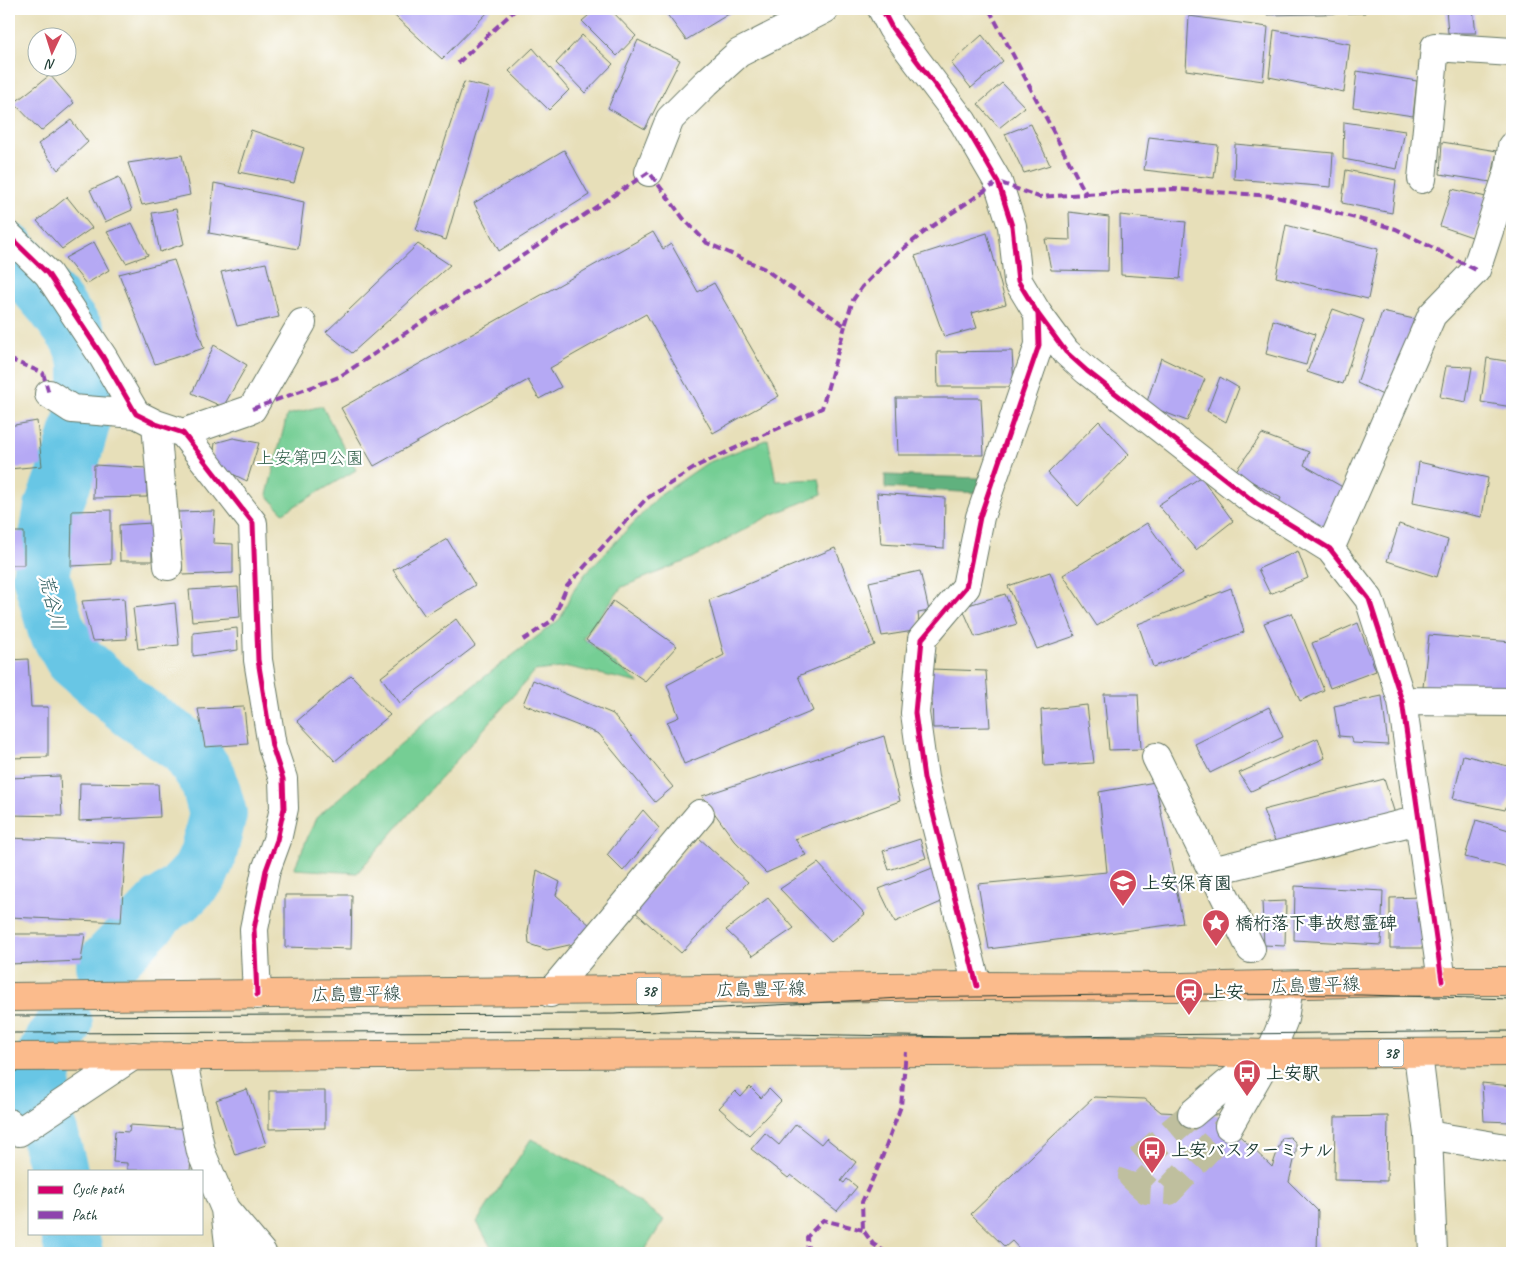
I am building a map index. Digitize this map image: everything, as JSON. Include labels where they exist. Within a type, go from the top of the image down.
[{"type":"main road","name":"広島豊平線","points":[[9,996],[550,992],[977,986],[1289,986],[1442,981],[1512,981]]},
{"type":"main road","name":"38","points":[[9,1057],[1110,1051],[1270,1054],[1512,1052]]},
{"type":"street","points":[[649,172],[670,119],[706,83],[739,53],[825,9]]},
{"type":"street","points":[[882,9],[892,28],[964,122],[998,182],[1012,226],[1018,281],[1038,314],[1066,352],[1087,371],[1257,504],[1330,549],[1369,599],[1402,700],[1442,981]]},
{"type":"street","points":[[1422,179],[1435,47],[1512,52]]},
{"type":"street","points":[[1330,549],[1432,315],[1476,270],[1509,170],[1512,146]]},
{"type":"street","points":[[9,236],[48,274],[146,419],[168,566]]},
{"type":"street","points":[[977,986],[924,778],[915,713],[922,639],[966,587],[980,517],[1039,345],[1038,314]]},
{"type":"street","points":[[183,432],[252,409],[302,323]]},
{"type":"street","points":[[49,394],[72,409],[102,411],[146,419],[183,432],[253,524],[258,660],[272,746],[283,779],[284,808],[277,840],[266,870],[254,929],[257,995]]},
{"type":"street","points":[[1402,700],[1512,702]]},
{"type":"street","points":[[1156,757],[1251,948]]},
{"type":"street","points":[[550,992],[700,814]]},
{"type":"street","points":[[1212,871],[1420,820]]},
{"type":"street","points":[[1229,1126],[1270,1054],[1284,1019],[1289,986]]},
{"type":"street","points":[[1192,1114],[1227,1084],[1270,1054]]},
{"type":"street","points":[[1418,1054],[1428,1135],[1433,1253]]},
{"type":"street","points":[[9,1123],[19,1132],[133,1056]]},
{"type":"street","points":[[182,1056],[201,1152],[226,1209],[262,1253]]},
{"type":"street","points":[[1428,1135],[1512,1148]]},
{"type":"street","points":[[226,1209],[230,1253]]},
{"type":"green space","name":"上安第四公園","points":[[322,406],[356,470],[283,513],[267,495],[287,415]]},
{"type":"green space","points":[[768,439],[776,481],[819,479],[822,494],[769,516],[691,559],[622,587],[583,638],[639,683],[569,667],[535,671],[357,873],[294,869],[316,818],[427,721],[560,619],[572,593],[585,574],[659,496],[707,463]]},
{"type":"green space","points":[[885,475],[981,478],[979,493],[885,488]]},
{"type":"green space","points":[[531,1139],[604,1177],[664,1220],[643,1253],[494,1253],[477,1222]]},
{"type":"building","points":[[387,9],[491,9],[442,59]]},
{"type":"building","points":[[596,9],[610,9],[636,36],[617,56],[582,21]]},
{"type":"building","points":[[663,9],[737,9],[686,40]]},
{"type":"building","points":[[768,9],[792,9],[774,20]]},
{"type":"building","points":[[1266,9],[1365,9],[1365,13],[1267,15]]},
{"type":"building","points":[[1446,9],[1473,9],[1476,33],[1448,33]]},
{"type":"building","points":[[1189,16],[1268,27],[1263,81],[1186,70]]},
{"type":"building","points":[[1274,30],[1350,44],[1344,92],[1269,77]]},
{"type":"building","points":[[582,35],[613,64],[585,93],[556,63]]},
{"type":"building","points":[[982,35],[1003,61],[971,88],[951,63]]},
{"type":"building","points":[[638,40],[680,60],[645,129],[608,108]]},
{"type":"building","points":[[533,48],[569,90],[549,110],[509,71]]},
{"type":"building","points":[[1357,71],[1417,81],[1413,116],[1353,107]]},
{"type":"building","points":[[46,78],[53,78],[74,103],[41,131],[14,103]]},
{"type":"building","points":[[464,82],[490,88],[446,240],[416,230]]},
{"type":"building","points":[[1002,83],[1025,107],[999,128],[978,104]]},
{"type":"building","points":[[71,120],[88,142],[58,170],[38,144]]},
{"type":"building","points":[[1344,122],[1405,131],[1397,169],[1343,159]]},
{"type":"building","points":[[1031,124],[1050,165],[1024,173],[1005,134]]},
{"type":"building","points":[[251,130],[304,148],[294,183],[238,172]]},
{"type":"building","points":[[1149,137],[1218,145],[1214,178],[1144,170]]},
{"type":"building","points":[[1442,142],[1497,151],[1491,182],[1440,174]]},
{"type":"building","points":[[1235,144],[1333,153],[1331,187],[1234,179]]},
{"type":"building","points":[[564,150],[589,195],[499,251],[474,203]]},
{"type":"building","points":[[182,155],[190,195],[142,205],[128,163]]},
{"type":"building","points":[[1346,170],[1396,180],[1392,213],[1342,203]]},
{"type":"building","points":[[119,177],[132,210],[105,222],[90,190]]},
{"type":"building","points":[[214,183],[304,202],[298,249],[209,233]]},
{"type":"building","points":[[1452,189],[1486,197],[1475,238],[1440,226]]},
{"type":"building","points":[[67,197],[92,228],[62,249],[37,221]]},
{"type":"building","points":[[176,209],[184,244],[160,252],[152,213]]},
{"type":"building","points":[[1069,212],[1109,217],[1108,271],[1051,270],[1045,239],[1070,240]]},
{"type":"building","points":[[1120,215],[1186,222],[1180,279],[1121,275]]},
{"type":"building","points":[[132,223],[148,255],[126,263],[107,232]]},
{"type":"building","points":[[1286,225],[1378,249],[1368,299],[1276,277]]},
{"type":"building","points":[[653,232],[663,249],[671,244],[698,292],[714,283],[779,396],[713,433],[646,314],[550,368],[561,387],[539,399],[528,380],[374,466],[341,408]]},
{"type":"building","points":[[987,233],[1006,304],[972,313],[977,328],[944,337],[915,256]]},
{"type":"building","points":[[94,242],[109,270],[86,284],[65,258]]},
{"type":"building","points":[[418,244],[450,265],[352,353],[326,332]]},
{"type":"building","points":[[174,260],[204,348],[155,364],[119,274]]},
{"type":"building","points":[[266,263],[279,317],[237,326],[221,272]]},
{"type":"building","points":[[1333,309],[1364,320],[1343,384],[1307,372]]},
{"type":"building","points":[[1382,312],[1414,319],[1387,397],[1357,383]]},
{"type":"building","points":[[1273,320],[1315,334],[1306,365],[1266,354]]},
{"type":"building","points":[[214,345],[247,365],[223,407],[192,393]]},
{"type":"building","points":[[1012,351],[1014,387],[938,387],[937,352]]},
{"type":"building","points":[[1161,358],[1205,379],[1187,421],[1146,405]]},
{"type":"building","points":[[1487,358],[1512,362],[1512,407],[1481,402]]},
{"type":"building","points":[[1446,366],[1472,367],[1466,402],[1440,397]]},
{"type":"building","points":[[1220,377],[1239,388],[1226,422],[1207,411]]},
{"type":"building","points":[[896,398],[981,398],[984,455],[898,455]]},
{"type":"building","points":[[37,421],[42,466],[9,469],[9,426]]},
{"type":"building","points":[[1099,421],[1129,454],[1078,506],[1048,473]]},
{"type":"building","points":[[1262,434],[1309,452],[1304,465],[1346,489],[1323,532],[1277,507],[1281,498],[1235,472]]},
{"type":"building","points":[[233,438],[259,443],[247,481],[212,464],[215,443]]},
{"type":"building","points":[[1419,462],[1488,478],[1482,517],[1413,503]]},
{"type":"building","points":[[94,465],[147,468],[147,497],[93,498]]},
{"type":"building","points":[[1201,477],[1233,521],[1196,550],[1158,505]]},
{"type":"building","points":[[877,493],[945,498],[944,548],[881,544]]},
{"type":"building","points":[[111,510],[111,564],[71,566],[72,511]]},
{"type":"building","points":[[215,511],[213,543],[233,544],[233,573],[183,575],[177,512]]},
{"type":"building","points":[[152,523],[152,561],[120,561],[119,525]]},
{"type":"building","points":[[1147,523],[1183,573],[1097,626],[1063,575]]},
{"type":"building","points":[[1399,524],[1448,540],[1437,577],[1387,561]]},
{"type":"building","points":[[9,532],[24,532],[24,565],[9,565]]},
{"type":"building","points":[[447,539],[475,585],[425,616],[393,570]]},
{"type":"building","points":[[835,548],[875,645],[798,676],[813,711],[684,764],[667,722],[679,717],[667,685],[724,655],[709,600]]},
{"type":"building","points":[[1298,551],[1308,578],[1270,594],[1258,569]]},
{"type":"building","points":[[920,571],[929,611],[918,613],[920,630],[882,636],[869,582]]},
{"type":"building","points":[[1050,572],[1075,636],[1037,649],[1008,586]]},
{"type":"building","points":[[238,587],[240,617],[192,621],[189,590]]},
{"type":"building","points":[[1231,588],[1244,632],[1153,667],[1138,624]]},
{"type":"building","points":[[1005,594],[1017,624],[975,637],[962,607]]},
{"type":"building","points":[[124,598],[127,639],[92,641],[82,601]]},
{"type":"building","points":[[613,601],[677,646],[645,681],[586,640]]},
{"type":"building","points":[[175,603],[179,645],[138,649],[133,608]]},
{"type":"building","points":[[1292,613],[1324,690],[1300,701],[1264,623]]},
{"type":"building","points":[[456,619],[475,646],[400,703],[381,677]]},
{"type":"building","points":[[1358,623],[1376,671],[1330,688],[1312,643]]},
{"type":"building","points":[[237,628],[238,650],[193,656],[193,633]]},
{"type":"building","points":[[1429,635],[1512,642],[1512,692],[1423,687]]},
{"type":"building","points":[[28,659],[31,707],[48,707],[48,757],[9,758],[9,660]]},
{"type":"building","points":[[931,669],[986,671],[990,727],[933,728]]},
{"type":"building","points":[[351,675],[390,715],[335,761],[297,721]]},
{"type":"building","points":[[533,680],[613,714],[673,787],[655,802],[599,734],[523,704]]},
{"type":"building","points":[[1104,694],[1138,694],[1141,749],[1109,750]]},
{"type":"building","points":[[1382,696],[1388,745],[1353,743],[1350,737],[1339,736],[1334,706]]},
{"type":"building","points":[[1087,705],[1094,763],[1044,766],[1041,710]]},
{"type":"building","points":[[244,707],[248,744],[205,747],[198,709]]},
{"type":"building","points":[[1269,707],[1283,737],[1210,773],[1195,744]]},
{"type":"building","points":[[884,736],[900,801],[795,839],[806,855],[766,873],[734,840],[702,796]]},
{"type":"building","points":[[1318,738],[1325,758],[1251,791],[1239,773]]},
{"type":"building","points":[[1463,755],[1512,767],[1512,791],[1505,810],[1453,799]]},
{"type":"building","points":[[60,776],[62,816],[9,815],[9,778]]},
{"type":"building","points":[[1384,779],[1395,814],[1277,846],[1263,810]]},
{"type":"building","points":[[1155,782],[1183,923],[989,949],[978,884],[1107,872],[1099,792]]},
{"type":"building","points":[[80,783],[158,784],[160,817],[79,821]]},
{"type":"building","points":[[643,810],[659,828],[623,871],[607,855]]},
{"type":"building","points":[[1476,820],[1512,831],[1512,869],[1465,857]]},
{"type":"building","points":[[9,838],[126,843],[121,922],[9,917]]},
{"type":"building","points":[[699,838],[748,882],[681,953],[633,910]]},
{"type":"building","points":[[920,839],[926,858],[889,870],[883,851]]},
{"type":"building","points":[[818,863],[865,914],[831,942],[780,889]]},
{"type":"building","points":[[935,867],[946,900],[895,922],[879,889]]},
{"type":"building","points":[[537,870],[560,882],[556,895],[591,926],[578,943],[547,950],[529,944],[528,932]]},
{"type":"building","points":[[1295,886],[1383,891],[1381,945],[1294,940]]},
{"type":"building","points":[[285,895],[352,895],[351,949],[285,947]]},
{"type":"building","points":[[1421,897],[1423,948],[1390,948],[1390,898]]},
{"type":"building","points":[[768,898],[794,928],[753,956],[726,930]]},
{"type":"building","points":[[1286,901],[1285,946],[1264,945],[1262,902]]},
{"type":"building","points":[[9,934],[85,934],[81,961],[9,964]]},
{"type":"building","points":[[1482,1083],[1512,1086],[1512,1122],[1484,1121]]},
{"type":"building","points":[[750,1087],[761,1098],[769,1089],[781,1101],[749,1135],[719,1108],[735,1091],[741,1097]]},
{"type":"building","points":[[247,1089],[266,1145],[235,1155],[216,1100]]},
{"type":"building","points":[[269,1091],[325,1091],[325,1128],[269,1129]]},
{"type":"building","name":"上安バスターミナル","points":[[1094,1097],[1145,1099],[1161,1112],[1218,1115],[1272,1167],[1282,1138],[1290,1137],[1296,1143],[1296,1152],[1289,1182],[1318,1211],[1317,1253],[1023,1253],[1012,1241],[1005,1247],[971,1214]]},
{"type":"building","points":[[1388,1116],[1387,1181],[1334,1180],[1335,1117]]},
{"type":"building","points":[[796,1124],[821,1144],[826,1138],[856,1162],[841,1181],[844,1183],[847,1179],[857,1187],[837,1211],[791,1175],[788,1178],[751,1149],[765,1133],[779,1145]]},
{"type":"building","points":[[130,1125],[193,1129],[190,1170],[127,1170],[127,1163],[113,1162],[115,1131],[129,1132]]},
{"type":"waterway","name":"荒谷川","points":[[9,252],[54,304],[78,336],[88,360],[88,388],[85,410],[71,459],[53,507],[41,576],[56,628],[73,658],[134,711],[187,748],[208,778],[218,814],[208,854],[200,873],[180,894],[163,905],[105,965]]},
{"type":"waterway","name":"荒谷川","points":[[40,1098],[45,1057],[64,1024]]},
{"type":"waterway","name":"荒谷川","points":[[49,1133],[59,1170]]},
{"type":"waterway","name":"荒谷川","points":[[70,1234],[74,1253]]},
{"type":"tunnel","points":[[1192,1114],[1137,1162],[1132,1176],[1147,1190],[1169,1191],[1229,1126]]},
{"type":"tram line","points":[[9,1016],[614,1014],[901,998],[1189,994],[1362,995],[1512,999]]},
{"type":"tram line","points":[[9,1033],[614,1031],[957,1037],[1512,1031]]},
{"type":"marked path","points":[[458,63],[516,9]]},
{"type":"marked path","points":[[252,409],[339,377],[649,172],[683,218],[707,243],[763,268],[845,326],[853,300],[862,287],[888,261],[928,229],[998,182],[1039,197],[1086,194],[989,9]]},
{"type":"marked path","points":[[1086,194],[1173,189],[1273,196],[1396,229],[1476,270]]},
{"type":"marked path","points":[[523,640],[553,620],[567,586],[646,499],[699,465],[822,408],[845,326]]},
{"type":"marked path","points":[[9,359],[43,373],[49,394]]},
{"type":"marked path","points":[[887,1253],[873,1244],[863,1230],[862,1202],[880,1163],[901,1106],[906,1052]]},
{"type":"marked path","points":[[808,1253],[807,1237],[823,1220],[863,1230]]},
{"type":"cycle path","points":[[882,9],[892,28],[963,122],[998,182],[1012,226],[1018,281],[1038,314],[1066,352],[1087,371],[1257,504],[1330,549],[1369,599],[1402,701],[1442,981]]},
{"type":"cycle path","points":[[9,236],[48,274],[103,357],[136,414],[156,424],[183,433],[253,523],[258,660],[272,746],[283,779],[284,808],[277,840],[266,870],[254,929],[257,995]]},
{"type":"cycle path","points":[[977,986],[924,778],[915,713],[922,639],[966,587],[980,517],[1039,345],[1038,314]]},
{"type":"place","name":"上安保育園","points":[[1123,907]]},
{"type":"place","name":"橋桁落下事故慰霊碑","points":[[1216,947]]},
{"type":"place","name":"上安","points":[[1189,1016]]},
{"type":"place","name":"上安駅","points":[[1247,1097]]},
{"type":"place","name":"上安バスターミナル","points":[[1152,1174]]}]
